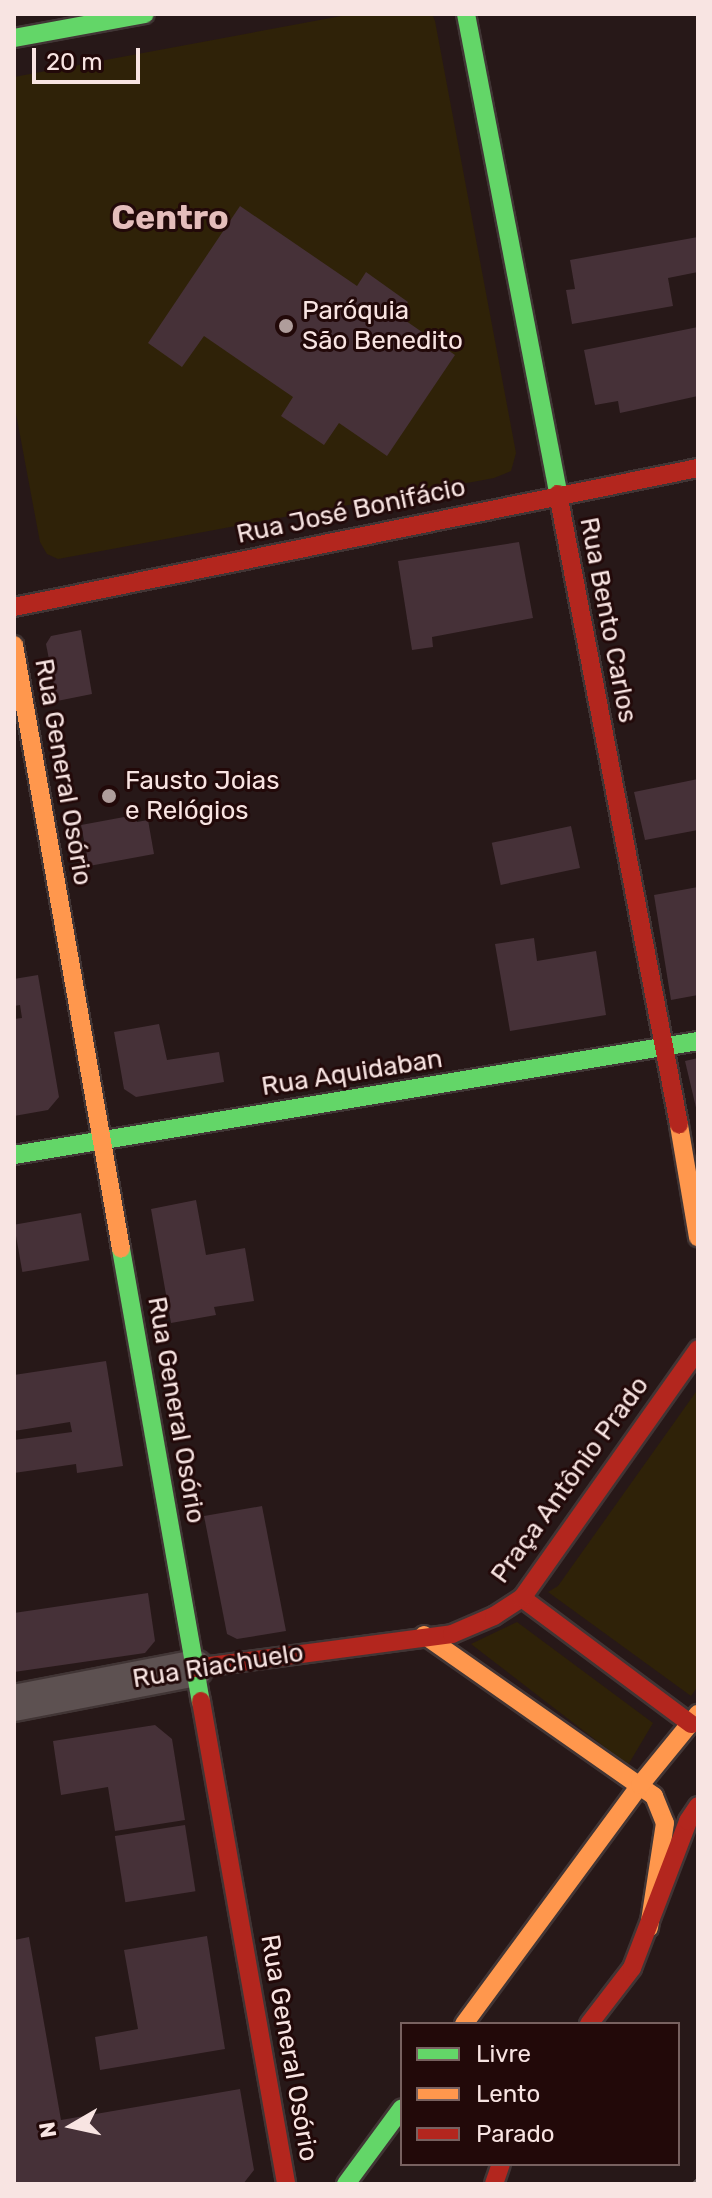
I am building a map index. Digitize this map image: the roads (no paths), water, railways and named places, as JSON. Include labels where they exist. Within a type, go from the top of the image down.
[{"type":"street","points":[[14,38],[145,14]]},
{"type":"street","name":"Rua Bento Carlos","points":[[466,14],[665,1048],[698,1237]]},
{"type":"street","name":"Rua José Bonifácio","points":[[14,607],[698,468]]},
{"type":"street","name":"Rua General Osório","points":[[14,645],[286,2184]]},
{"type":"street","name":"Rua Aquidaban","points":[[14,1155],[698,1041]]},
{"type":"street","name":"Praça Antônio Prado","points":[[424,1635],[452,1634],[494,1616],[522,1598],[698,1349]]},
{"type":"street","points":[[465,2022],[640,1785],[695,1719],[522,1598]]},
{"type":"street","points":[[424,1635],[654,1796],[665,1823],[649,1928]]},
{"type":"street","name":"Rua Riachuelo","points":[[14,1703],[195,1668],[424,1635]]},
{"type":"street","points":[[591,2022],[632,1968],[688,1821],[698,1806]]},
{"type":"street","points":[[346,2184],[400,2111]]},
{"type":"railway","points":[[695,2184],[698,2181]]},
{"type":"place","name":"Paróquia São Benedito","points":[[286,326]]},
{"type":"place","name":"Fausto Joias e Relógios","points":[[109,796]]},
{"type":"district","name":"Centro","points":[[170,218]]}]
